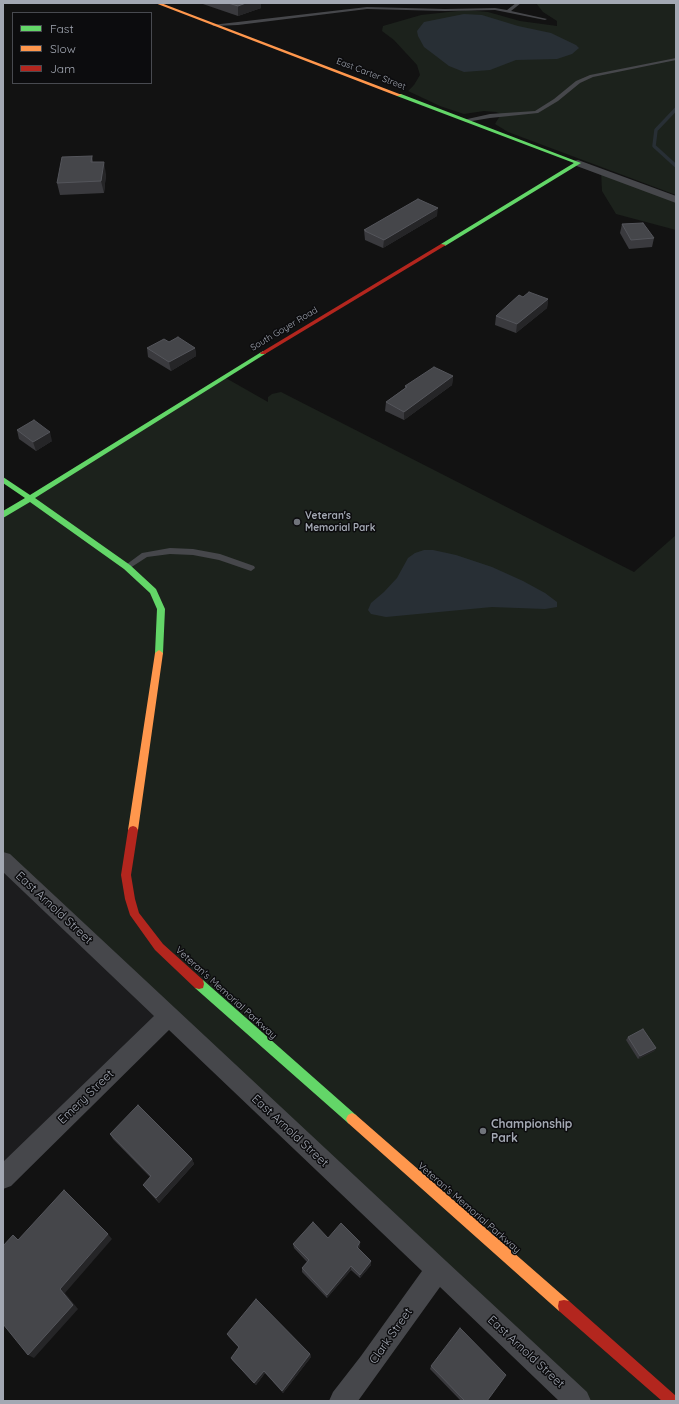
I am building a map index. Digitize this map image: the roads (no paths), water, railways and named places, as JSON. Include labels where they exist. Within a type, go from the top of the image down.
[{"type":"street","name":"East Carter Street","points":[[157,3],[578,163]]},
{"type":"street","points":[[578,163],[676,200]]},
{"type":"street","name":"South Goyer Road","points":[[3,515],[224,377],[578,163]]},
{"type":"street","name":"Veteran's Memorial Parkway","points":[[3,478],[127,567],[153,591],[160,609],[161,621],[159,654],[126,875],[130,899],[135,915],[159,947],[192,978],[672,1401]]},
{"type":"street","name":"East Arnold Street","points":[[3,860],[578,1401]]},
{"type":"street","name":"Emery Street","points":[[3,1178],[168,1016]]},
{"type":"street","name":"Clark Street","points":[[342,1401],[370,1365],[438,1269]]},
{"type":"lane","points":[[508,11],[519,3]]},
{"type":"lane","points":[[214,25],[238,24],[367,8],[445,10],[495,9],[545,18]]},
{"type":"lane","points":[[466,120],[490,116],[536,112],[556,100],[578,82],[592,76],[676,59]]},
{"type":"lane","points":[[127,567],[145,555],[170,551],[193,552],[220,557],[251,568]]},
{"type":"waterway","points":[[676,109],[656,130],[654,146],[676,166]]},
{"type":"place","name":"Veteran's Memorial Park","points":[[297,522]]},
{"type":"place","name":"Championship Park","points":[[483,1131]]}]
